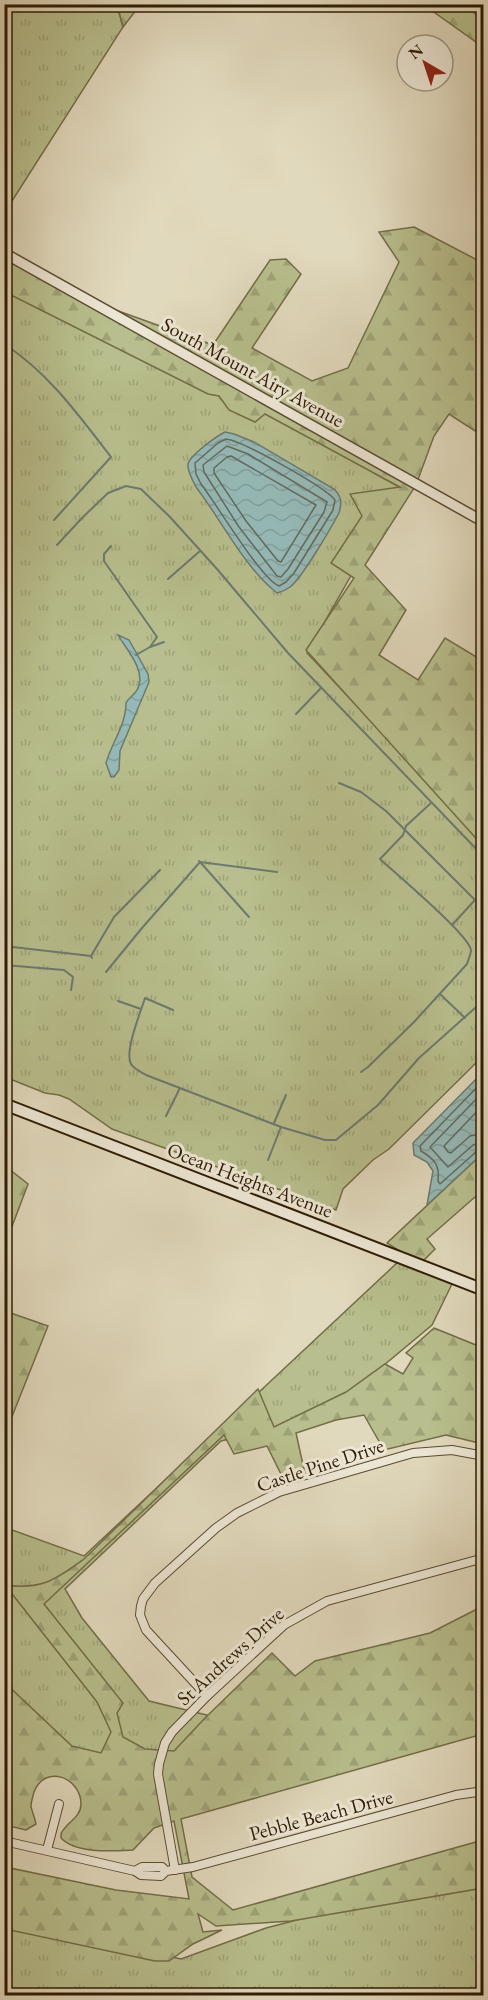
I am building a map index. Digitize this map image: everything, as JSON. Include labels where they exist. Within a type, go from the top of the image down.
[{"type":"main road","name":"Ocean Heights Avenue","points":[[4,1104],[483,1290]]},
{"type":"street","name":"South Mount Airy Avenue","points":[[4,253],[483,522]]},
{"type":"street","name":"Castle Pine Drive","points":[[207,1696],[146,1630],[140,1615],[143,1599],[155,1583],[216,1528],[237,1513],[279,1492],[405,1455],[423,1451],[452,1450],[483,1456]]},
{"type":"street","name":"St Andrews Drive","points":[[170,1871],[159,1764],[165,1743],[172,1732],[207,1696],[284,1625],[312,1608],[338,1598],[483,1558]]},
{"type":"street","name":"Pebble Beach Drive","points":[[4,1841],[135,1871],[142,1867],[162,1867],[170,1871],[204,1864],[456,1795],[483,1791]]},
{"type":"street","points":[[47,1850],[59,1804]]},
{"type":"green space","points":[[117,4],[140,4],[123,27]]},
{"type":"green space","points":[[5,5],[117,5],[123,27],[5,212]]},
{"type":"green space","points":[[424,5],[475,5],[474,13],[483,19],[483,47]]},
{"type":"green space","points":[[414,227],[483,263],[483,416],[475,431],[449,414],[434,436],[416,485],[365,565],[406,610],[379,655],[418,680],[445,638],[483,661],[483,846],[306,650],[354,578],[331,563],[362,516],[350,494],[400,487],[265,414],[255,422],[229,410],[219,396],[208,394],[5,292],[4,254],[85,299],[213,345],[270,260],[286,259],[301,274],[252,348],[312,381],[348,368],[399,262],[379,232]]},
{"type":"green space","points":[[4,267],[401,488],[307,653],[483,840],[483,1056],[389,1149],[373,1160],[343,1189],[336,1210],[112,1129],[69,1099],[45,1093],[5,1077]]},
{"type":"green space","points":[[483,1153],[483,1190],[427,1239],[435,1249],[423,1261],[387,1243]]},
{"type":"green space","points":[[5,1161],[9,1169],[28,1184],[5,1245]]},
{"type":"green space","points":[[398,1262],[452,1284],[432,1325],[324,1415],[221,1441],[65,1589],[82,1618],[149,1701],[219,1718],[483,1627],[112,1795],[5,1696],[4,1527],[84,1556]]},
{"type":"green space","points":[[4,1311],[48,1326],[5,1434]]},
{"type":"green space","points":[[434,1328],[476,1345],[483,1338],[483,1444],[446,1435],[384,1450],[364,1415],[336,1420],[296,1433],[305,1474],[284,1480],[267,1446],[234,1454],[224,1435],[44,1604],[123,1703],[117,1713],[123,1737],[145,1749],[174,1751],[272,1653],[295,1676],[315,1661],[430,1633],[483,1606],[483,1734],[181,1819],[192,1877],[233,1910],[483,1840],[483,1888],[291,1921],[216,1926],[198,1914],[203,1932],[222,1930],[193,1944],[169,1961],[155,1961],[5,1929],[5,1867],[116,1890],[189,1899],[174,1821],[154,1828],[133,1850],[95,1850],[76,1847],[61,1838],[61,1834],[80,1809],[79,1795],[69,1781],[54,1776],[39,1783],[34,1792],[31,1806],[36,1824],[26,1830],[5,1825],[4,1682],[72,1746],[101,1753],[111,1732],[97,1702],[5,1585],[39,1585],[65,1573],[84,1559],[258,1389],[274,1427],[346,1392],[385,1364],[403,1374],[413,1358],[406,1353]]},
{"type":"green space","points":[[470,1875],[483,1877],[483,1995],[5,1996],[5,1921],[181,1959],[266,1928]]},
{"type":"water","points":[[225,432],[254,442],[334,489],[340,497],[339,513],[302,574],[288,588],[277,593],[244,557],[196,487],[189,473],[190,460]]},
{"type":"water","points":[[118,635],[129,640],[148,674],[149,682],[120,751],[119,770],[114,777],[111,777],[106,763],[121,726],[126,703],[137,690],[140,681],[134,660]]},
{"type":"water","points":[[483,1072],[483,1153],[427,1205],[433,1171],[427,1162],[414,1155],[413,1143]]},
{"type":"waterway","points":[[4,344],[20,355],[49,382],[111,457],[54,520]]},
{"type":"waterway","points":[[57,545],[108,493],[126,486],[141,489],[217,569],[288,653],[484,857]]},
{"type":"waterway","points":[[111,546],[104,554],[104,561],[157,637],[150,647],[136,655]]},
{"type":"waterway","points":[[168,579],[200,551]]},
{"type":"waterway","points":[[150,647],[164,642]]},
{"type":"waterway","points":[[296,714],[321,688]]},
{"type":"waterway","points":[[339,783],[361,792],[386,811],[484,909]]},
{"type":"waterway","points":[[361,1072],[414,1022],[467,964],[471,953],[467,942],[458,931],[380,859],[403,835],[406,826],[431,803]]},
{"type":"waterway","points":[[106,972],[199,861]]},
{"type":"waterway","points":[[200,862],[277,872]]},
{"type":"waterway","points":[[201,863],[249,917]]},
{"type":"waterway","points":[[92,958],[91,956],[114,917],[160,870]]},
{"type":"waterway","points":[[452,925],[474,901]]},
{"type":"waterway","points":[[4,946],[91,956]]},
{"type":"waterway","points":[[4,965],[64,970],[73,977],[71,990]]},
{"type":"waterway","points":[[440,994],[465,1018]]},
{"type":"waterway","points":[[173,1010],[145,998],[130,1050],[129,1058],[136,1069],[146,1075],[281,1127],[325,1140],[336,1140],[378,1105],[419,1058],[484,1000]]},
{"type":"waterway","points":[[118,1001],[141,1009]]},
{"type":"waterway","points":[[166,1116],[180,1088]]},
{"type":"waterway","points":[[274,1123],[286,1095]]},
{"type":"waterway","points":[[268,1160],[281,1127]]}]
